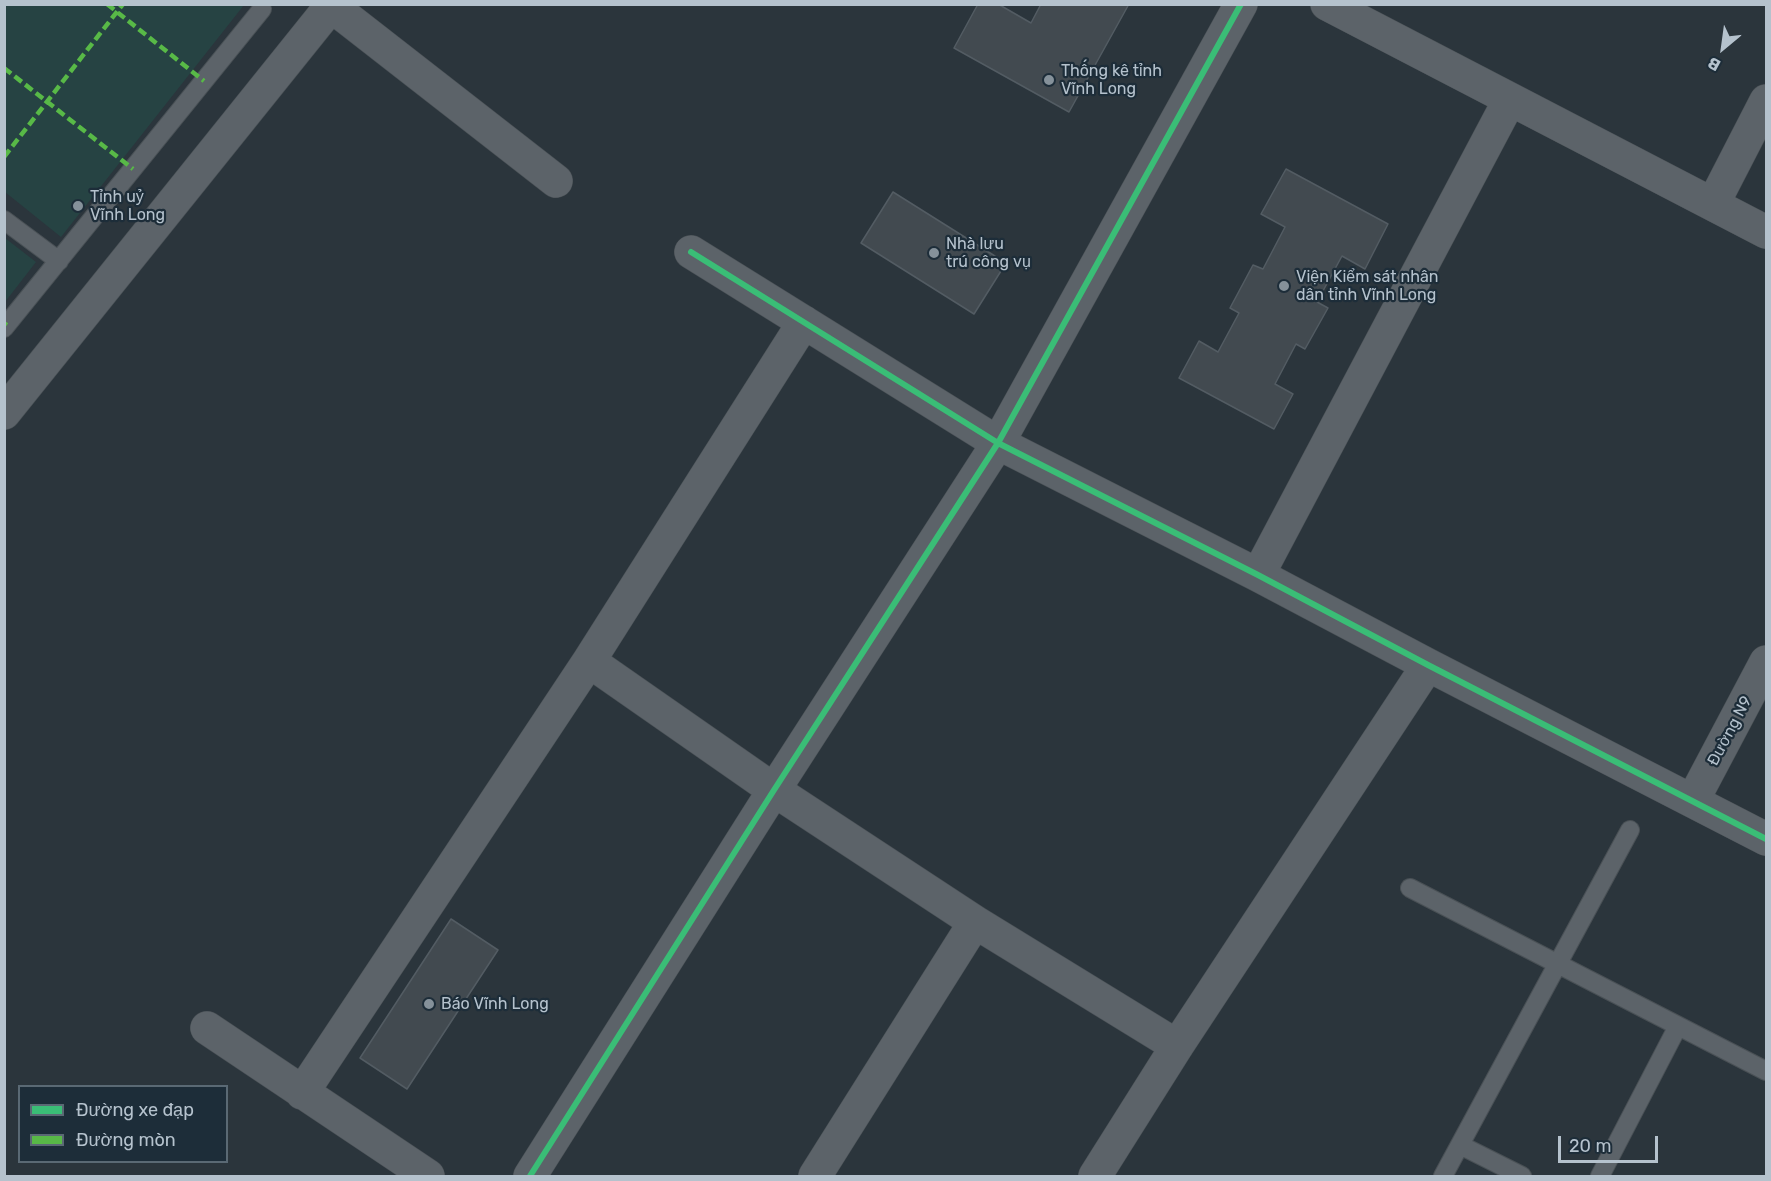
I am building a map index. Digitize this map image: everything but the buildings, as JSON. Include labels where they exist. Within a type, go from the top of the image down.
[{"type":"street","points":[[530,1176],[774,790],[998,443],[1241,4]]},
{"type":"street","points":[[1327,4],[1713,204],[1764,224]]},
{"type":"street","points":[[4,413],[330,5],[556,182]]},
{"type":"street","points":[[1258,575],[1510,99]]},
{"type":"street","points":[[1713,204],[1767,100]]},
{"type":"street","points":[[691,252],[998,443],[1767,839]]},
{"type":"street","points":[[302,1093],[588,661],[804,322]]},
{"type":"street","points":[[588,661],[774,790],[975,922],[1178,1046]]},
{"type":"street","points":[[1095,1176],[1428,665]]},
{"type":"street","name":"Đường N9","points":[[1693,800],[1764,671]]},
{"type":"street","points":[[815,1176],[975,922]]},
{"type":"street","points":[[207,1028],[428,1176]]},
{"type":"lane","points":[[4,328],[262,9]]},
{"type":"lane","points":[[4,220],[59,261]]},
{"type":"lane","points":[[1443,1176],[1630,830]]},
{"type":"lane","points":[[1410,888],[1767,1071]]},
{"type":"lane","points":[[1600,1176],[1678,1026]]},
{"type":"lane","points":[[1460,1145],[1522,1176]]},
{"type":"green space","points":[[4,5],[244,5],[61,237],[5,192]]},
{"type":"green space","points":[[5,238],[36,262],[5,302]]},
{"type":"marked path","points":[[107,4],[204,81]]},
{"type":"marked path","points":[[4,157],[123,4]]},
{"type":"marked path","points":[[4,68],[133,169]]},
{"type":"cycle path","points":[[530,1176],[774,790],[998,443],[1241,4]]},
{"type":"cycle path","points":[[691,252],[998,443],[1258,575],[1766,839]]},
{"type":"place","name":"Thống kê tỉnh Vĩnh Long","points":[[1049,80]]},
{"type":"place","name":"Tỉnh uỷ Vĩnh Long","points":[[78,206]]},
{"type":"place","name":"Nhà lưu trú công vụ","points":[[934,253]]},
{"type":"place","name":"Viện Kiểm sát nhân dân tỉnh Vĩnh Long","points":[[1284,286]]},
{"type":"place","name":"Báo Vĩnh Long","points":[[429,1004]]}]
